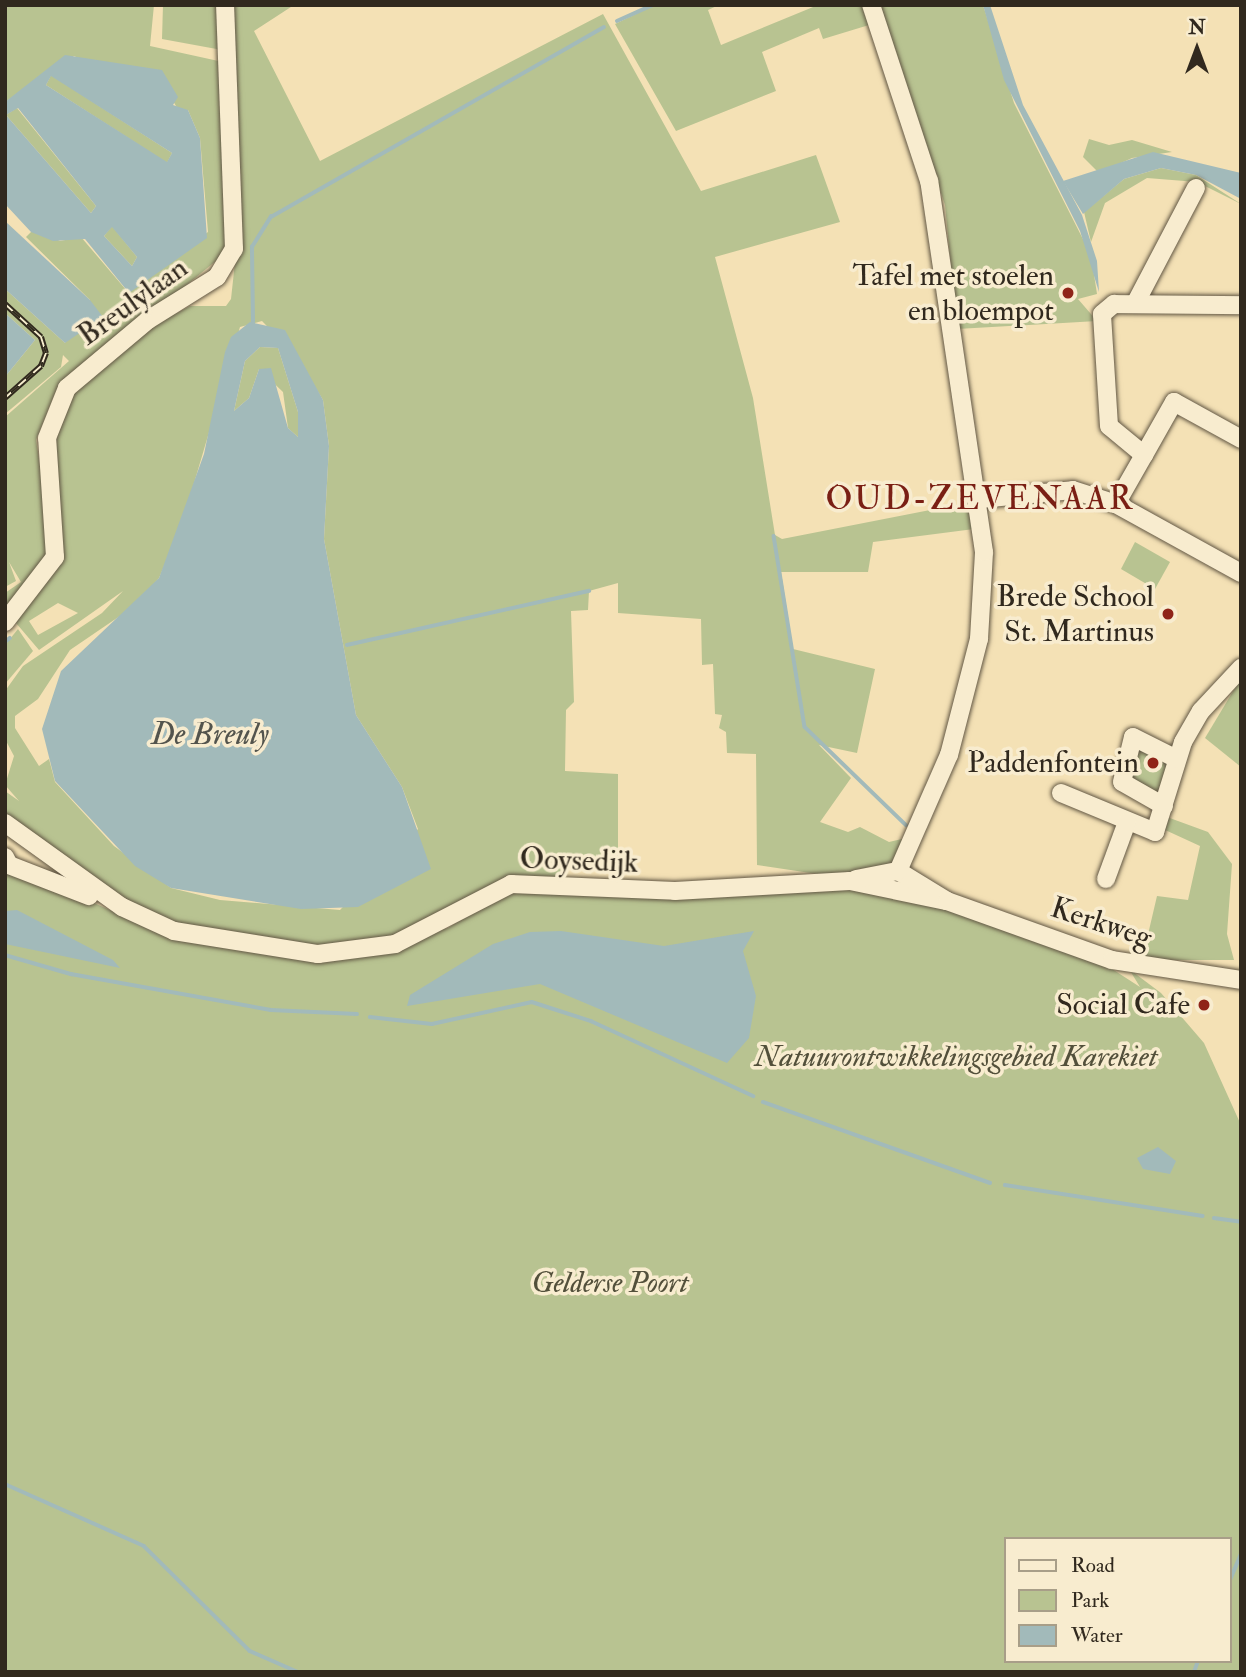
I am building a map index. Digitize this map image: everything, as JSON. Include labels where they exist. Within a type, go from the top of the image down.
[{"type":"street","name":"Breulylaan","points":[[5,622],[55,558],[47,438],[67,388],[148,320],[218,276],[234,249],[225,5]]},
{"type":"street","points":[[871,5],[929,181],[954,370],[980,499],[979,639],[967,705],[898,871]]},
{"type":"street","points":[[1135,304],[1196,188]]},
{"type":"street","points":[[1144,455],[1109,426],[1102,314],[1114,304],[1241,305]]},
{"type":"street","points":[[1116,504],[1174,402],[1241,439]]},
{"type":"street","points":[[980,499],[1073,490],[1116,504],[1241,573]]},
{"type":"street","points":[[1061,793],[1155,832],[1177,759],[1201,711],[1241,668]]},
{"type":"street","points":[[1164,806],[1122,782],[1133,737],[1177,759]]},
{"type":"street","points":[[1106,879],[1127,822]]},
{"type":"street","name":"Ooysedijk","points":[[5,823],[122,907],[174,931],[343,954],[422,933],[512,884],[654,891],[850,881],[947,901]]},
{"type":"street","points":[[6,864],[122,907]]},
{"type":"street","points":[[850,881],[898,871],[947,901]]},
{"type":"street","name":"Kerkweg","points":[[947,901],[1112,960],[1241,980]]},
{"type":"green space","points":[[5,5],[154,5],[150,46],[223,62],[231,238],[217,260],[55,393],[36,440],[51,534],[44,563],[5,608],[5,593],[21,582],[9,562],[16,581],[5,587],[5,417],[69,361],[63,355],[61,367],[5,414],[5,377],[35,340],[5,313],[5,289],[65,343],[90,300],[26,237],[34,229],[60,241],[81,237],[127,291],[208,232],[200,138],[188,110],[179,111],[173,101],[74,56],[5,102]]},
{"type":"green space","points":[[163,5],[220,5],[222,50],[162,39]]},
{"type":"green space","points":[[229,5],[294,5],[254,31],[320,161],[603,14],[701,191],[816,155],[840,222],[715,257],[753,398],[775,535],[782,539],[971,502],[974,529],[873,542],[868,572],[781,572],[793,649],[875,669],[857,753],[819,745],[851,778],[820,822],[848,832],[860,827],[889,842],[906,838],[898,860],[881,871],[824,875],[757,865],[756,754],[727,753],[726,732],[719,728],[722,715],[715,714],[713,664],[702,665],[701,619],[618,613],[618,583],[589,591],[588,610],[571,611],[574,702],[566,710],[565,771],[618,774],[618,860],[605,868],[565,862],[562,877],[509,877],[420,929],[341,950],[178,928],[114,896],[5,813],[5,791],[19,801],[5,785],[14,756],[5,739],[5,691],[23,666],[102,613],[123,591],[39,650],[16,623],[61,553],[52,450],[68,397],[145,330],[190,306],[226,306],[231,299],[236,253]],"holes":[[[262,321],[297,357],[323,400],[329,446],[324,539],[356,715],[402,787],[418,829],[340,910],[220,900],[171,888],[114,846],[55,782],[49,759],[39,766],[15,728],[15,716],[38,699],[70,650],[136,605],[159,578],[182,524],[240,327]],[[58,603],[78,613],[38,635],[29,621]]]},
{"type":"green space","points":[[655,5],[719,5],[708,10],[721,45],[818,5],[862,5],[869,25],[823,39],[819,28],[762,52],[776,91],[676,131],[615,24]]},
{"type":"green space","points":[[878,5],[983,5],[1014,103],[1091,255],[1097,294],[1078,299],[1097,321],[957,329],[945,205]]},
{"type":"green space","points":[[51,75],[172,153],[167,163],[46,85]]},
{"type":"green space","points":[[17,108],[96,206],[91,213],[6,115]]},
{"type":"green space","points":[[1089,139],[1109,145],[1132,140],[1172,152],[1132,158],[1099,173],[1083,157]]},
{"type":"green space","points":[[1161,168],[1196,175],[1241,204],[1197,182],[1147,178],[1105,203],[1091,242],[1084,212],[1124,179]]},
{"type":"green space","points":[[112,226],[137,257],[132,266],[104,236]]},
{"type":"green space","points":[[260,347],[278,348],[298,412],[298,437],[288,428],[283,392],[259,369],[249,398],[234,411],[245,361]]},
{"type":"green space","points":[[1135,542],[1170,562],[1155,589],[1121,569]]},
{"type":"green space","points":[[18,629],[33,651],[5,684],[5,645]]},
{"type":"green space","points":[[1241,678],[1241,767],[1205,738]]},
{"type":"green space","points":[[1139,748],[1168,762],[1157,794],[1129,781]]},
{"type":"green space","points":[[1167,817],[1208,832],[1232,864],[1227,934],[1234,960],[1142,960],[1157,896],[1188,900],[1200,846],[1163,829]]},
{"type":"green space","name":"Gelderse Poort","points":[[26,873],[137,922],[305,958],[448,928],[508,890],[851,886],[982,917],[1106,965],[1140,987],[1129,969],[1161,993],[1204,1043],[1241,1125],[1241,1672],[5,1672],[5,875]]},
{"type":"water","points":[[983,5],[990,5],[1023,105],[1082,215],[1097,261],[1099,292],[1080,231],[1004,80]]},
{"type":"water","points":[[65,55],[162,70],[178,97],[173,105],[188,110],[200,138],[207,238],[129,293],[85,239],[53,241],[31,232],[5,204],[5,102]],"holes":[[[51,76],[172,153],[167,162],[46,85]],[[18,108],[96,206],[91,213],[6,115]],[[112,227],[137,257],[132,266],[104,236]]]},
{"type":"water","points":[[1153,152],[1241,173],[1241,199],[1196,175],[1161,168],[1124,179],[1083,214],[1063,181]]},
{"type":"water","points":[[5,221],[90,300],[103,317],[65,343],[5,289]]},
{"type":"water","points":[[5,313],[35,340],[5,377]]},
{"type":"water","name":"De Breuly","points":[[250,322],[285,330],[323,400],[329,446],[324,539],[356,715],[402,787],[431,869],[358,907],[301,909],[171,888],[135,866],[55,781],[42,729],[61,671],[159,578],[204,454],[225,352],[231,337]],"holes":[[[260,347],[278,348],[298,412],[298,437],[288,428],[271,368],[259,369],[249,398],[234,411],[245,361]]]},
{"type":"water","points":[[17,910],[113,960],[120,968],[5,944],[5,911]]},
{"type":"water","points":[[561,931],[664,946],[754,931],[743,951],[756,996],[749,1038],[727,1063],[540,984],[407,1006],[410,995],[493,944],[530,932]]},
{"type":"water","points":[[1158,1147],[1176,1161],[1170,1174],[1143,1169],[1137,1158]]},
{"type":"waterway","points":[[617,21],[653,5]]},
{"type":"waterway","points":[[253,322],[252,247],[271,217],[604,27]]},
{"type":"waterway","points":[[774,536],[805,727],[906,825]]},
{"type":"waterway","points":[[347,645],[589,591]]},
{"type":"waterway","points":[[5,642],[10,638]]},
{"type":"waterway","points":[[5,955],[71,974],[271,1010],[357,1014]]},
{"type":"waterway","points":[[370,1017],[432,1024],[532,1002],[591,1021],[753,1096]]},
{"type":"waterway","points":[[763,1102],[990,1183]]},
{"type":"waterway","points":[[1005,1185],[1203,1216]]},
{"type":"waterway","points":[[1214,1218],[1241,1222]]},
{"type":"waterway","points":[[5,1484],[144,1546],[250,1651],[298,1672]]},
{"type":"waterway","points":[[1232,1575],[1241,1554]]},
{"type":"waterway","points":[[1194,1672],[1197,1663]]},
{"type":"railway","points":[[5,304],[41,337],[46,353],[41,366],[5,398]]},
{"type":"place","name":"Tafel met stoelen en bloempot","points":[[1068,293]]},
{"type":"place","name":"Brede School St. Martinus","points":[[1168,614]]},
{"type":"place","name":"Paddenfontein","points":[[1153,763]]},
{"type":"place","name":"Social Cafe","points":[[1204,1005]]},
{"type":"district","name":"OUD-ZEVENAAR","points":[[980,499]]},
{"type":"park label","name":"Natuurontwikkelingsgebied Karekiet","points":[[956,1057]]}]
